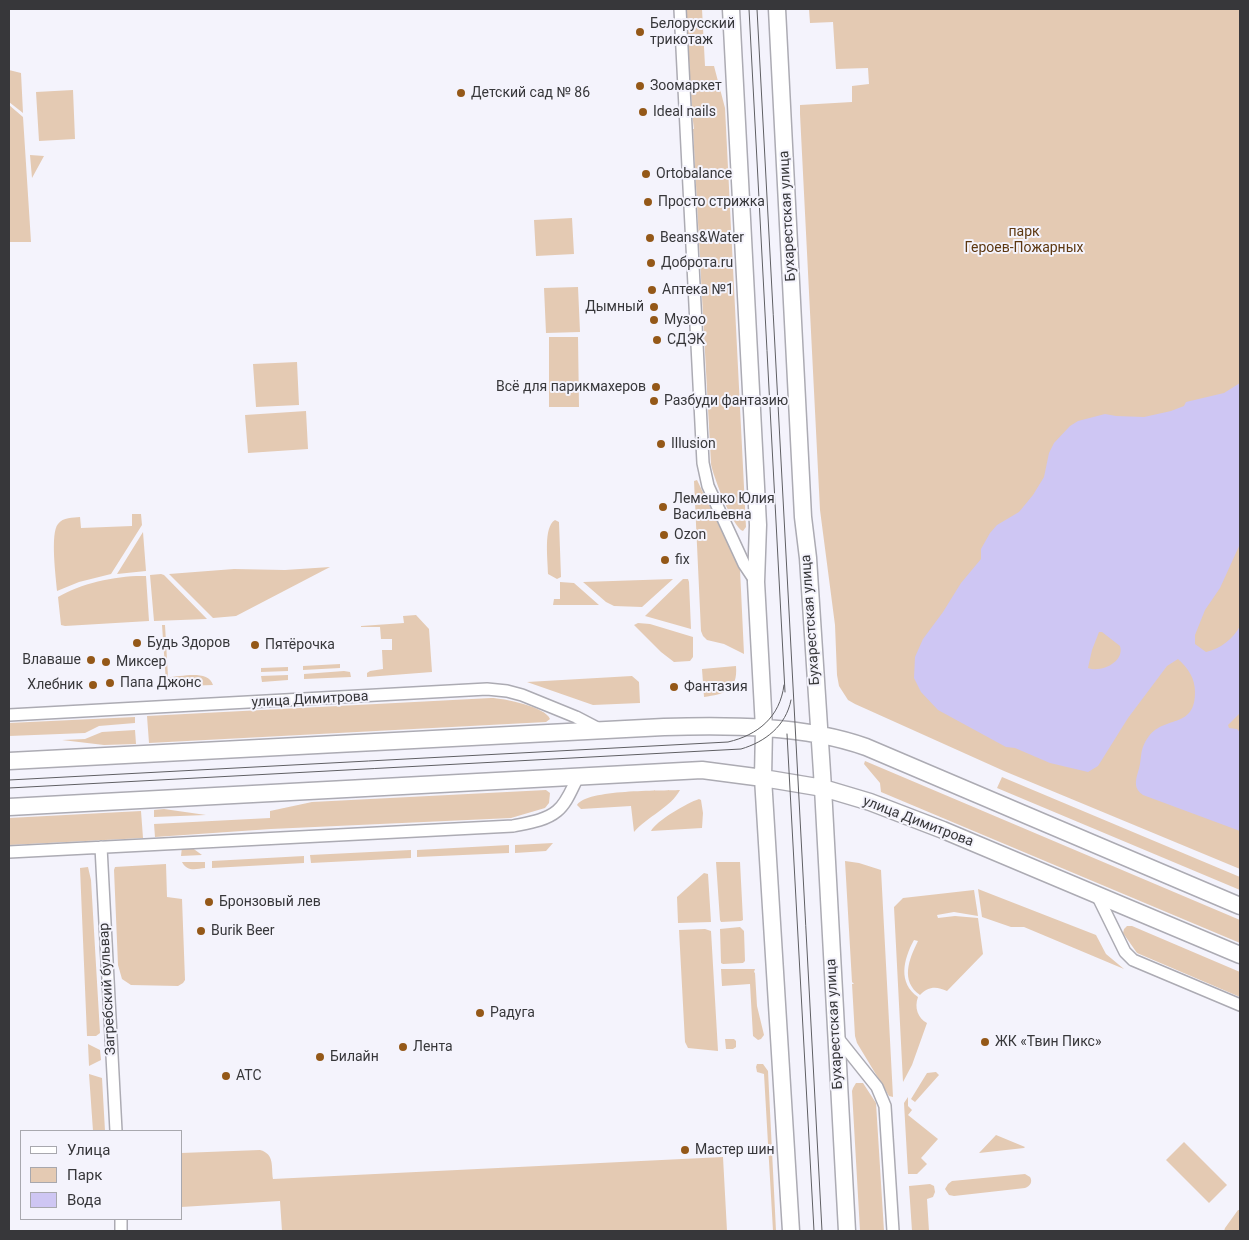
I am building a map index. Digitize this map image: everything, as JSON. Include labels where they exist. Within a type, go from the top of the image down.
[{"type":"street","points":[[680,9],[703,463],[708,486],[744,564],[756,582]]},
{"type":"street","points":[[731,9],[758,525],[756,582],[764,728],[762,778],[791,1231]]},
{"type":"street","name":"Бухарестская улица","points":[[777,9],[803,517],[808,558],[820,736],[847,1231]]},
{"type":"street","name":"улица Димитрова","points":[[9,715],[486,689],[507,690],[576,717],[602,731]]},
{"type":"street","points":[[9,761],[700,726],[764,728],[848,741],[866,747],[1240,906]]},
{"type":"street","name":"улица Димитрова","points":[[9,807],[702,770],[823,788],[870,802],[934,826],[1240,955]]},
{"type":"street","points":[[9,852],[513,826],[544,818],[558,811],[578,777]]},
{"type":"street","name":"Загребский бульвар","points":[[101,847],[116,1130]]},
{"type":"street","points":[[1097,895],[1125,952],[1133,960],[1240,1005]]},
{"type":"street","points":[[835,1035],[877,1087],[885,1106],[893,1231]]},
{"type":"green space","points":[[686,9],[702,9],[705,66],[714,66],[725,108],[746,527],[743,531],[729,512],[719,490],[711,464]]},
{"type":"green space","name":"парк Героев-Пожарных","points":[[809,9],[1240,9],[1240,869],[1004,771],[855,704],[848,700],[839,686],[835,625],[820,510],[800,105],[852,102],[852,86],[869,84],[868,68],[836,69],[833,22],[810,23]]},
{"type":"green space","points":[[9,70],[21,73],[23,113],[9,102]]},
{"type":"green space","points":[[73,90],[75,139],[39,141],[36,92]]},
{"type":"green space","points":[[9,105],[23,117],[31,242],[9,242]]},
{"type":"green space","points":[[30,155],[44,156],[32,178]]},
{"type":"green space","points":[[572,218],[574,254],[536,256],[534,220]]},
{"type":"green space","points":[[578,287],[580,332],[546,333],[544,288]]},
{"type":"green space","points":[[549,337],[578,337],[579,407],[549,407]]},
{"type":"green space","points":[[297,362],[299,405],[256,407],[253,364]]},
{"type":"green space","points":[[306,411],[308,449],[248,453],[245,415]]},
{"type":"green space","points":[[697,480],[740,569],[744,654],[724,644],[707,640],[701,631],[694,481]]},
{"type":"green space","points":[[132,514],[141,514],[142,525],[111,574],[79,582],[57,591],[54,536],[58,524],[68,518],[80,517],[81,528],[132,526]]},
{"type":"green space","points":[[555,520],[559,522],[561,577],[557,579],[548,574],[547,553],[549,529]]},
{"type":"green space","points":[[143,532],[146,571],[117,574]]},
{"type":"green space","points":[[330,567],[236,616],[213,618],[169,574],[234,569],[285,570]]},
{"type":"green space","points":[[161,574],[207,619],[154,621],[150,575]]},
{"type":"green space","points":[[146,576],[149,621],[61,625],[58,597],[100,581]]},
{"type":"green space","points":[[673,579],[642,607],[614,606],[606,602],[583,582]]},
{"type":"green space","points":[[683,579],[688,579],[689,582],[691,629],[645,616]]},
{"type":"green space","points":[[560,582],[574,583],[599,605],[553,605],[554,599],[560,599]]},
{"type":"green space","points":[[416,615],[429,629],[432,672],[367,677],[367,673],[370,671],[383,669],[382,650],[392,650],[392,639],[381,639],[380,627],[361,626],[404,623],[403,616]]},
{"type":"green space","points":[[638,623],[650,624],[693,637],[693,657],[690,661],[674,662],[634,625]]},
{"type":"green space","points":[[162,625],[165,625],[168,677],[200,675],[210,680],[213,685],[158,687],[166,682]]},
{"type":"green space","points":[[340,664],[340,668],[303,670],[303,666]]},
{"type":"green space","points":[[736,666],[735,681],[728,690],[704,697],[702,669]]},
{"type":"green space","points":[[288,667],[288,671],[261,672],[261,668]]},
{"type":"green space","points":[[350,672],[351,677],[304,679],[304,674]]},
{"type":"green space","points":[[288,675],[288,680],[262,682],[261,676]]},
{"type":"green space","points":[[632,676],[639,682],[640,703],[593,705],[527,682]]},
{"type":"green space","points":[[491,698],[514,701],[533,707],[547,715],[550,719],[546,722],[149,743],[147,716]]},
{"type":"green space","points":[[135,717],[135,723],[99,726],[85,733],[9,736],[9,723]]},
{"type":"green space","points":[[135,730],[136,744],[104,745],[62,740],[85,739],[102,732]]},
{"type":"green space","points":[[865,761],[1240,920],[1240,943],[881,792],[880,783],[864,764]]},
{"type":"green space","points":[[1002,777],[1240,877],[1240,890],[997,788]]},
{"type":"green space","points":[[546,790],[550,793],[549,803],[545,808],[511,818],[271,829],[155,837],[154,824],[270,818],[270,811],[312,802]]},
{"type":"green space","points":[[680,790],[671,802],[634,832],[631,806],[581,809],[577,805],[584,800],[609,793]]},
{"type":"green space","points":[[699,799],[701,800],[703,813],[702,828],[651,831],[659,822],[672,813]]},
{"type":"green space","points":[[164,809],[206,815],[154,817],[154,810]]},
{"type":"green space","points":[[141,811],[143,838],[9,845],[9,818]]},
{"type":"green space","points":[[553,843],[546,851],[515,853],[515,845]]},
{"type":"green space","points":[[509,845],[509,853],[417,857],[417,850]]},
{"type":"green space","points":[[182,847],[191,847],[202,855],[181,856]]},
{"type":"green space","points":[[411,850],[411,858],[311,863],[310,855]]},
{"type":"green space","points":[[304,856],[304,863],[212,868],[212,861]]},
{"type":"green space","points":[[845,861],[881,870],[893,1097],[889,1096],[857,1043],[855,1036],[852,984],[854,984],[852,982]]},
{"type":"green space","points":[[182,862],[205,862],[205,868],[189,869]]},
{"type":"green space","points":[[716,862],[740,862],[743,920],[741,921],[721,922],[720,920]]},
{"type":"green space","points":[[166,864],[167,897],[182,899],[185,980],[178,986],[131,985],[122,979],[118,965],[114,870],[115,867]]},
{"type":"green space","points":[[88,867],[91,880],[100,1033],[96,1036],[87,1036],[80,868]]},
{"type":"green space","points":[[704,873],[708,874],[711,922],[678,923],[677,897]]},
{"type":"green space","points":[[978,889],[1096,935],[1106,954],[1124,969],[1024,927],[1011,927],[982,917]]},
{"type":"green space","points":[[974,890],[978,916],[954,912],[937,915],[938,918],[955,916],[978,918],[983,954],[947,991],[933,988],[926,990],[920,995],[910,983],[908,977],[909,962],[918,941],[914,940],[907,955],[904,971],[907,985],[918,997],[916,1005],[919,1015],[927,1023],[912,1065],[903,1082],[894,907],[903,898]]},
{"type":"green space","points":[[1127,926],[1132,926],[1240,972],[1240,997],[1137,953],[1123,933]]},
{"type":"green space","points":[[740,927],[744,931],[745,961],[743,963],[723,964],[721,963],[720,929]]},
{"type":"green space","points":[[705,929],[711,931],[718,1051],[688,1048],[685,1042],[679,930]]},
{"type":"green space","points":[[721,969],[755,969],[757,1006],[764,1035],[761,1039],[758,1040],[753,1036],[750,984],[722,986]]},
{"type":"green space","points":[[725,1039],[734,1039],[736,1047],[726,1049]]},
{"type":"green space","points":[[88,1044],[100,1050],[101,1060],[89,1066]]},
{"type":"green space","points":[[757,1064],[763,1064],[768,1071],[776,1231],[773,1231],[764,1074],[757,1072]]},
{"type":"green space","points":[[936,1072],[939,1075],[915,1102],[911,1099],[927,1073]]},
{"type":"green space","points":[[89,1074],[102,1078],[105,1130],[93,1130]]},
{"type":"green space","points":[[856,1083],[863,1083],[876,1103],[884,1231],[860,1231],[852,1091]]},
{"type":"green space","points":[[908,1097],[908,1106],[912,1110],[908,1115],[938,1139],[921,1158],[927,1164],[917,1174],[908,1174],[904,1103]]},
{"type":"green space","points":[[996,1135],[1025,1147],[979,1153]]},
{"type":"green space","points":[[1184,1142],[1227,1185],[1209,1203],[1166,1160]]},
{"type":"green space","points":[[260,1150],[265,1152],[270,1158],[273,1179],[723,1157],[727,1231],[282,1231],[280,1201],[182,1207],[182,1153]]},
{"type":"green space","points":[[1025,1174],[1030,1177],[1031,1182],[1025,1188],[954,1196],[949,1195],[945,1189],[952,1181]]},
{"type":"green space","points":[[930,1184],[934,1186],[935,1192],[933,1197],[927,1199],[929,1231],[912,1231],[909,1186]]},
{"type":"green space","points":[[1238,1210],[1240,1210],[1240,1231],[1224,1231],[1225,1228]]},
{"type":"water","points":[[1240,383],[1240,544],[1220,588],[1205,610],[1195,635],[1195,644],[1206,652],[1211,651],[1230,639],[1240,626],[1240,713],[1228,725],[1229,728],[1237,729],[1240,732],[1240,831],[1143,795],[1137,788],[1136,779],[1142,750],[1149,736],[1163,725],[1185,717],[1194,704],[1195,687],[1192,678],[1188,670],[1178,659],[1167,666],[1128,718],[1098,766],[1088,772],[1050,763],[1015,748],[1006,747],[938,710],[921,692],[914,678],[915,657],[923,639],[961,583],[981,559],[981,549],[990,533],[997,525],[1019,512],[1033,495],[1044,477],[1049,453],[1054,443],[1070,426],[1078,421],[1105,414],[1144,417],[1171,411],[1184,406],[1186,402],[1224,393]],"holes":[[[1099,632],[1102,632],[1120,646],[1121,652],[1116,661],[1111,665],[1099,669],[1088,668],[1092,650]]]},
{"type":"tram line","points":[[749,9],[785,692]]},
{"type":"tram line","points":[[757,9],[822,1231]]},
{"type":"tram line","points":[[9,780],[728,742],[749,735],[766,723],[778,706],[784,685]]},
{"type":"tram line","points":[[9,788],[741,749],[758,742],[773,732],[784,718],[791,700]]},
{"type":"tram line","points":[[787,734],[814,1231]]},
{"type":"place","name":"Белорусский трикотаж","points":[[640,32]]},
{"type":"place","name":"Зоомаркет","points":[[640,86]]},
{"type":"place","name":"Детский сад № 86","points":[[461,93]]},
{"type":"place","name":"Ideal nails","points":[[643,112]]},
{"type":"place","name":"Ortobalance","points":[[646,174]]},
{"type":"place","name":"Просто стрижка","points":[[648,202]]},
{"type":"place","name":"Beans&Water","points":[[650,238]]},
{"type":"place","name":"Доброта.ru","points":[[651,263]]},
{"type":"place","name":"Аптека №1","points":[[652,290]]},
{"type":"place","name":"Дымный","points":[[654,307]]},
{"type":"place","name":"Музоо","points":[[654,320]]},
{"type":"place","name":"СДЭК","points":[[657,340]]},
{"type":"place","name":"Всё для парикмахеров","points":[[656,387]]},
{"type":"place","name":"Разбуди фантазию","points":[[654,401]]},
{"type":"place","name":"Illusion","points":[[661,444]]},
{"type":"place","name":"Лемешко Юлия Васильевна","points":[[663,507]]},
{"type":"place","name":"Ozon","points":[[664,535]]},
{"type":"place","name":"fix","points":[[665,560]]},
{"type":"place","name":"Будь Здоров","points":[[137,643]]},
{"type":"place","name":"Пятёрочка","points":[[255,645]]},
{"type":"place","name":"Влаваше","points":[[91,660]]},
{"type":"place","name":"Миксер","points":[[106,662]]},
{"type":"place","name":"Папа Джонс","points":[[110,683]]},
{"type":"place","name":"Хлебник","points":[[93,685]]},
{"type":"place","name":"Фантазия","points":[[674,687]]},
{"type":"place","name":"Бронзовый лев","points":[[209,902]]},
{"type":"place","name":"Burik Beer","points":[[201,931]]},
{"type":"place","name":"Радуга","points":[[480,1013]]},
{"type":"place","name":"ЖК «Твин Пикс»","points":[[985,1042]]},
{"type":"place","name":"Лента","points":[[403,1047]]},
{"type":"place","name":"Билайн","points":[[320,1057]]},
{"type":"place","name":"АТС","points":[[226,1076]]},
{"type":"place","name":"Мастер шин","points":[[685,1150]]}]
